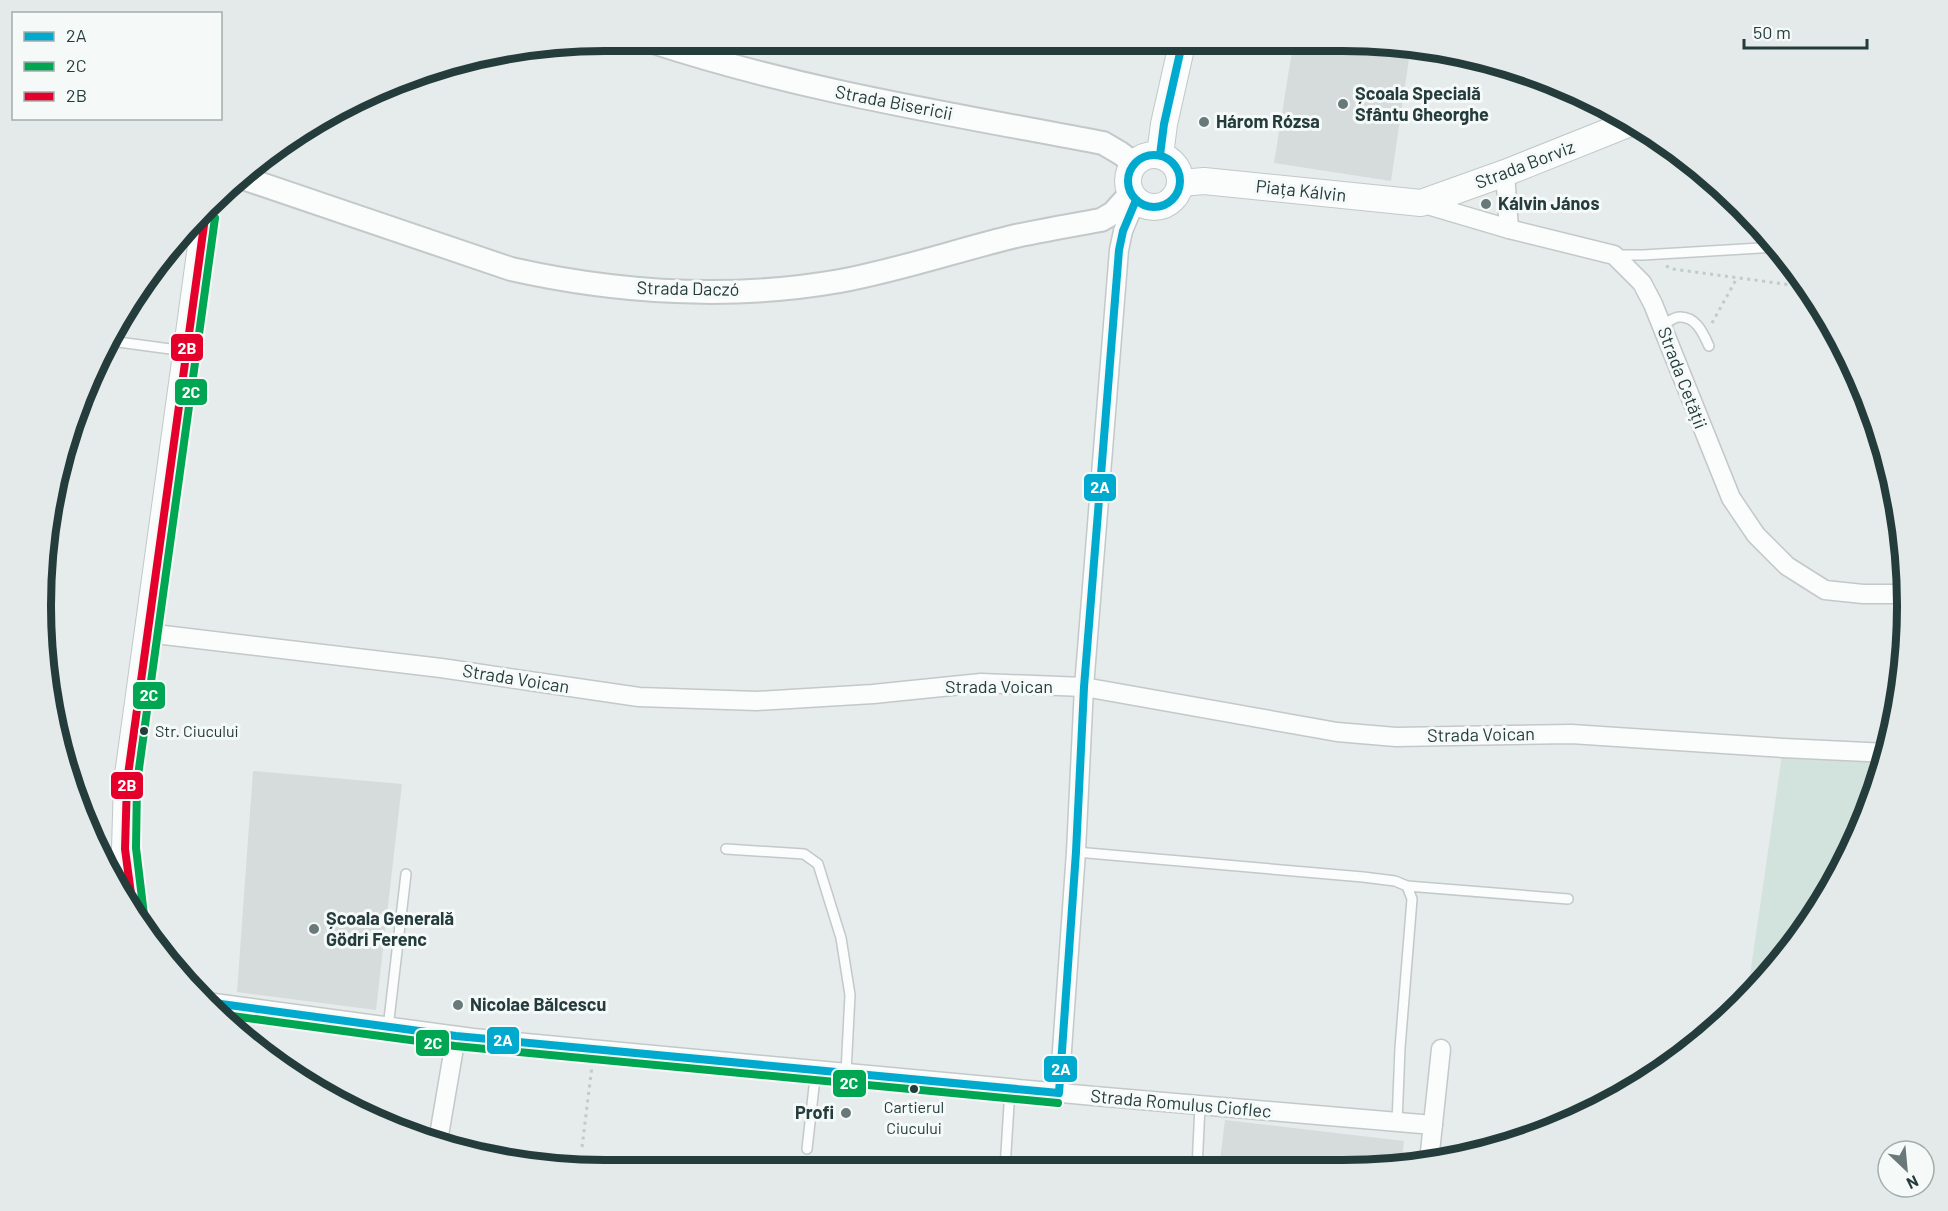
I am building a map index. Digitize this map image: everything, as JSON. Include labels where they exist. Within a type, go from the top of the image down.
[{"type":"main road","points":[[1160,155],[1164,124],[1180,51]]},
{"type":"main road","name":"Strada Borviz","points":[[1421,203],[1505,173],[1622,126]]},
{"type":"main road","points":[[1160,155],[1173,162],[1180,176],[1180,183],[1174,199],[1168,204],[1151,207],[1133,196],[1128,179],[1135,164],[1146,156],[1160,155]]},
{"type":"main road","name":"Piața Kálvin","points":[[1180,183],[1203,182],[1421,203]]},
{"type":"main road","points":[[131,893],[125,849],[125,807],[134,720],[204,223]]},
{"type":"street","name":"Strada Bisericii","points":[[681,51],[816,88],[1103,143],[1135,164]]},
{"type":"street","points":[[1505,173],[1509,229]]},
{"type":"street","name":"Strada Daczó","points":[[250,180],[511,269],[612,287],[670,291],[775,288],[841,281],[1017,236],[1101,220],[1133,196]]},
{"type":"street","points":[[1059,1093],[1076,852],[1084,687],[1119,250],[1133,196]]},
{"type":"street","points":[[1421,203],[1509,229],[1614,255]]},
{"type":"street","name":"Strada Cetății","points":[[1614,255],[1642,283],[1662,325],[1731,498],[1756,535],[1787,566],[1825,590],[1863,594],[1897,594]]},
{"type":"street","name":"Strada Voican","points":[[147,633],[441,668],[639,697],[757,700],[873,694],[981,683],[1084,687],[1337,732],[1396,737],[1571,734],[1877,752]]},
{"type":"street","name":"Strada Romulus Cioflec","points":[[220,1004],[456,1036],[1010,1089],[1433,1125]]},
{"type":"street","points":[[439,1134],[456,1036]]},
{"type":"street","points":[[1430,1153],[1441,1049]]},
{"type":"lane","points":[[1614,255],[1765,248]]},
{"type":"lane","points":[[1662,325],[1678,317],[1691,319],[1702,330],[1709,345]]},
{"type":"lane","points":[[118,342],[187,352]]},
{"type":"lane","points":[[726,849],[804,854],[818,864],[841,938],[850,995],[846,1072]]},
{"type":"lane","points":[[1076,852],[1363,877],[1395,881],[1407,886],[1568,899]]},
{"type":"lane","points":[[388,1028],[406,874]]},
{"type":"lane","points":[[1397,1123],[1400,1048],[1412,899],[1407,886]]},
{"type":"lane","points":[[807,1149],[816,1069]]},
{"type":"lane","points":[[1006,1160],[1010,1089]]},
{"type":"lane","points":[[1197,1160],[1200,1106]]},
{"type":"path","points":[[1643,255],[1673,269],[1795,286]]},
{"type":"path","points":[[1709,345],[1710,327],[1737,278]]},
{"type":"path","points":[[582,1147],[594,1049]]},
{"type":"shaded area","name":"Școala Specială Sfântu Gheorghe","points":[[1292,51],[1379,52],[1409,55],[1391,181],[1274,163]]},
{"type":"shaded area","points":[[1783,748],[1877,752],[1855,818],[1823,883],[1804,914],[1749,982]]},
{"type":"shaded area","name":"Școala Generală Gödri Ferenc","points":[[253,771],[402,784],[376,1010],[237,992]]},
{"type":"shaded area","points":[[1225,1120],[1404,1141],[1402,1156],[1379,1159],[1220,1160]]},
{"type":"transit line","name":"2A","points":[[1160,155],[1164,124],[1180,51]]},
{"type":"transit line","name":"2A","points":[[1149,155],[1159,155],[1168,159],[1176,167],[1180,181],[1176,195],[1168,203],[1159,207],[1149,207],[1140,203],[1132,195],[1128,186],[1128,176],[1132,167],[1140,159],[1149,155]]},
{"type":"transit line","name":"2A","points":[[219,1004],[456,1036],[1059,1093],[1076,852],[1084,687],[1119,250],[1123,231],[1136,200]]},
{"type":"transit line","name":"2C","points":[[144,914],[136,848],[137,783],[215,218]]},
{"type":"transit line","name":"2B","points":[[131,893],[125,849],[127,782],[204,223]]},
{"type":"transit line","name":"2C","points":[[233,1016],[455,1046],[1058,1103]]},
{"type":"place","name":"Școala Specială Sfântu Gheorghe","points":[[1343,104]]},
{"type":"place","name":"Három Rózsa","points":[[1204,122]]},
{"type":"place","name":"Kálvin János","points":[[1486,204]]},
{"type":"place","name":"Str. Ciucului","points":[[144,731]]},
{"type":"place","name":"Școala Generală Gödri Ferenc","points":[[314,929]]},
{"type":"place","name":"Nicolae Bălcescu","points":[[458,1005]]},
{"type":"place","name":"Cartierul Ciucului","points":[[914,1089]]},
{"type":"place","name":"Profi","points":[[846,1113]]}]
